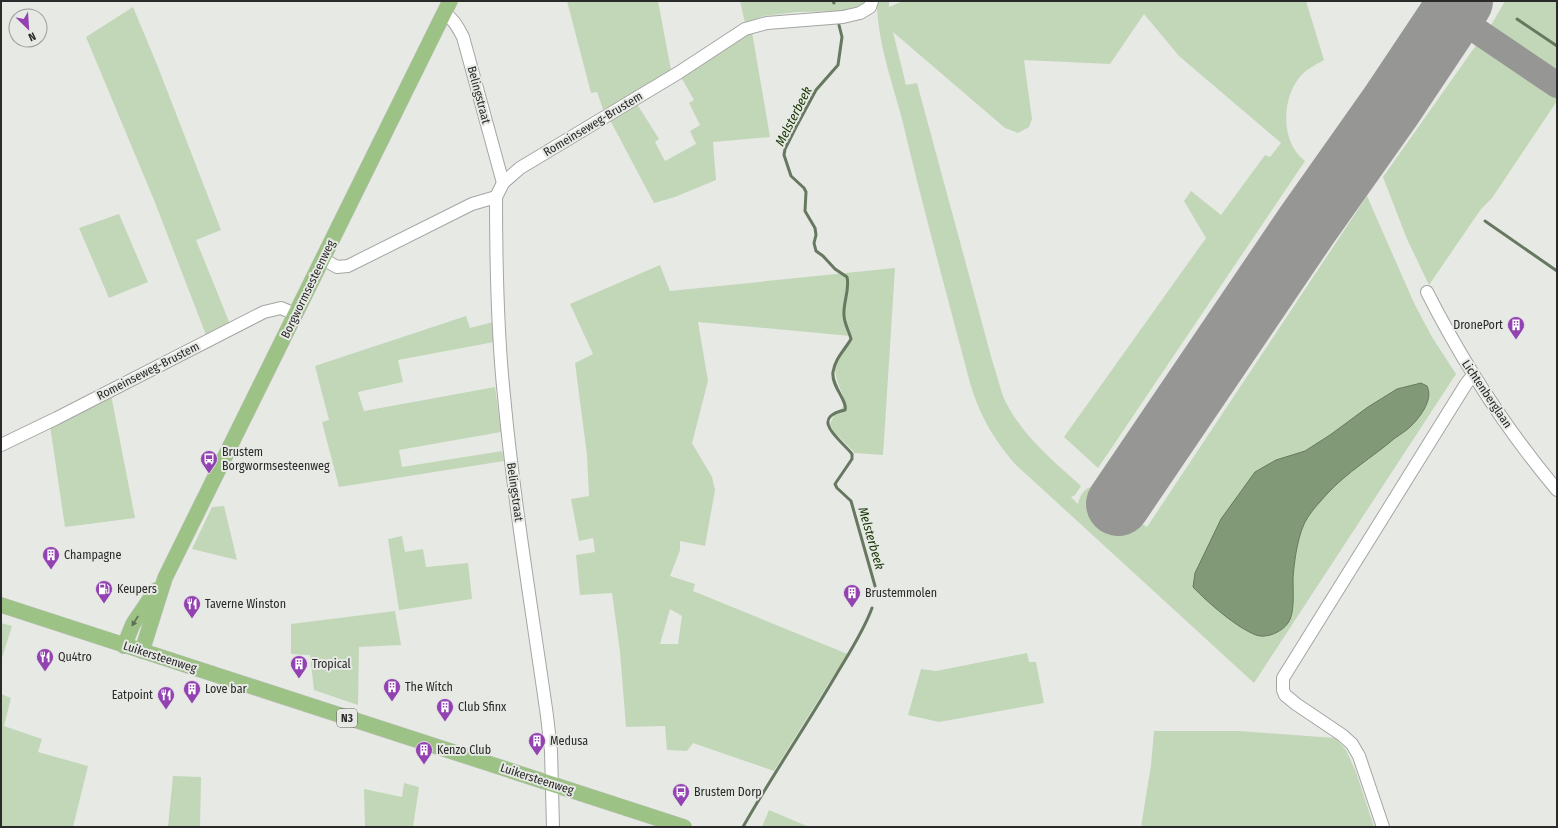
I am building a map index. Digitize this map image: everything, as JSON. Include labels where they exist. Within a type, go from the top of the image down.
[{"type":"main road","name":"Borgwormsesteenweg","points":[[124,646],[133,624],[165,578],[447,7]]},
{"type":"main road","name":"Borgwormsesteenweg","points":[[142,651],[165,578]]},
{"type":"main road","name":"Luikersteenweg","points":[[1,605],[684,827]]},
{"type":"street","name":"Romeinseweg-Brustem","points":[[496,197],[503,183],[520,168],[678,74],[745,30],[767,23],[843,17],[860,13],[870,7],[872,1]]},
{"type":"street","name":"Belingstraat","points":[[447,7],[449,16],[463,37],[503,183]]},
{"type":"street","name":"Belingstraat","points":[[496,197],[500,335],[504,402],[547,716],[551,751],[553,827]]},
{"type":"street","points":[[322,259],[337,267],[348,266],[472,204],[496,197]]},
{"type":"street","name":"Lichtenberglaan","points":[[1426,292],[1445,328],[1473,375],[1528,454],[1557,490]]},
{"type":"street","name":"Romeinseweg-Brustem","points":[[1,445],[264,312],[281,308],[295,314]]},
{"type":"street","points":[[1382,827],[1359,756],[1352,744],[1342,735],[1286,696],[1283,690],[1283,678],[1473,375]]},
{"type":"shaded area","points":[[567,1],[658,1],[671,70],[604,112],[597,92],[591,93]]},
{"type":"shaded area","points":[[740,1],[869,1],[868,4],[845,11],[797,12],[763,16],[745,23]]},
{"type":"shaded area","points":[[877,1],[889,1],[889,7],[903,1],[1306,1],[1324,60],[1304,73],[1293,87],[1289,98],[1286,121],[1291,144],[1305,161],[1098,468],[1064,437],[1206,238],[1184,201],[1191,191],[1221,215],[1265,155],[1270,157],[1281,143],[1179,56],[1144,14],[1110,64],[1024,60],[1032,119],[1029,127],[1018,133],[1005,128],[893,32],[906,85],[917,83],[1003,396],[1018,422],[1027,434],[1048,456],[1081,486],[1075,495],[1071,497],[1078,504],[1082,494],[1090,487],[1147,527],[1367,196],[1414,303],[1432,337],[1456,374],[1254,683],[1015,464],[1000,445],[988,426],[978,406],[970,383],[935,251],[882,46]]},
{"type":"shaded area","points":[[1505,1],[1557,1],[1557,76],[1493,33],[1490,27]]},
{"type":"shaded area","points":[[133,7],[158,67],[221,230],[196,240],[230,324],[206,335],[154,200],[86,37]]},
{"type":"shaded area","points":[[752,32],[770,137],[713,142],[716,180],[675,197],[654,203],[610,120],[637,104],[659,139],[655,142],[665,161],[696,144],[690,131],[700,125],[689,103],[694,100],[681,77]]},
{"type":"shaded area","points":[[1477,44],[1482,44],[1557,97],[1557,101],[1492,198],[1481,209],[1429,285],[1407,239],[1383,177]]},
{"type":"shaded area","points":[[119,214],[148,282],[109,298],[79,228]]},
{"type":"shaded area","points":[[660,265],[670,291],[895,268],[883,455],[855,453],[836,434],[830,425],[834,416],[845,404],[836,378],[835,365],[840,352],[851,336],[698,322],[708,381],[692,443],[712,477],[715,490],[705,546],[680,541],[680,550],[670,576],[695,584],[693,591],[850,655],[839,667],[774,771],[693,743],[687,751],[667,750],[665,726],[626,727],[620,652],[612,593],[580,595],[576,555],[595,552],[593,538],[579,541],[571,499],[589,496],[587,455],[575,363],[593,354],[570,304]],"holes":[[[670,609],[682,616],[678,644],[660,644]]]},
{"type":"shaded area","points":[[466,316],[470,328],[493,322],[494,342],[398,360],[403,382],[358,392],[364,411],[495,387],[501,432],[399,450],[402,467],[502,451],[504,461],[339,487],[322,422],[329,420],[315,366]]},
{"type":"shaded area","points":[[1421,383],[1427,386],[1429,391],[1428,400],[1424,410],[1412,425],[1335,486],[1310,514],[1299,538],[1293,579],[1292,614],[1288,623],[1282,629],[1274,634],[1264,636],[1248,632],[1223,614],[1193,587],[1195,573],[1221,519],[1255,472],[1276,460],[1305,451],[1368,407],[1397,389]]},
{"type":"shaded area","points":[[111,395],[135,518],[65,527],[50,426]]},
{"type":"shaded area","points":[[224,506],[237,560],[192,549],[212,507]]},
{"type":"shaded area","points":[[402,536],[405,552],[423,549],[426,567],[468,563],[472,599],[399,610],[388,539]]},
{"type":"shaded area","points":[[395,611],[401,645],[359,647],[358,705],[314,690],[310,655],[291,654],[291,624]]},
{"type":"shaded area","points":[[1,623],[12,626],[1,661]]},
{"type":"shaded area","points":[[1027,653],[1029,662],[1036,662],[1044,703],[939,722],[908,715],[921,669],[936,671]]},
{"type":"shaded area","points":[[1,694],[11,698],[4,726],[42,739],[38,752],[88,766],[73,827],[1,827]]},
{"type":"shaded area","points":[[1154,731],[1239,731],[1335,738],[1346,750],[1356,772],[1374,827],[1141,827],[1151,765]]},
{"type":"shaded area","points":[[173,776],[201,777],[200,827],[168,827]]},
{"type":"shaded area","points":[[404,783],[419,787],[413,827],[365,827],[364,789],[402,797]]},
{"type":"shaded area","points":[[769,810],[809,827],[762,827]]},
{"type":"waterway","points":[[1517,19],[1557,46]]},
{"type":"waterway","name":"Melsterbeek","points":[[839,25],[842,37],[838,65],[816,90],[785,149],[784,155],[791,176],[804,188],[806,192],[805,211],[815,228],[816,235],[814,243],[816,251],[835,269],[847,277],[848,287],[844,305],[844,315],[851,339],[838,358],[833,372],[834,383],[844,402],[845,410],[834,414],[829,418],[828,424],[830,430],[852,454],[852,459],[835,484],[837,488],[851,501],[875,586]]},
{"type":"waterway","points":[[1485,221],[1557,271]]},
{"type":"waterway","name":"Melsterbeek","points":[[743,827],[853,647],[872,608]]},
{"type":"taxiway","points":[[1452,14],[1557,85]]},
{"type":"runway","points":[[1118,504],[1307,225],[1391,106],[1461,1]]},
{"type":"place","name":"DronePort","points":[[1516,340]]},
{"type":"place","name":"Brustem Borgwormsesteenweg","points":[[209,474]]},
{"type":"place","name":"Champagne","points":[[51,570]]},
{"type":"place","name":"Keupers","points":[[104,604]]},
{"type":"place","name":"Brustemmolen","points":[[852,608]]},
{"type":"place","name":"Taverne Winston","points":[[192,619]]},
{"type":"place","name":"Qu4tro","points":[[45,672]]},
{"type":"place","name":"Tropical","points":[[299,679]]},
{"type":"place","name":"The Witch","points":[[392,702]]},
{"type":"place","name":"Love bar","points":[[192,704]]},
{"type":"place","name":"Eatpoint","points":[[166,710]]},
{"type":"place","name":"Club Sfinx","points":[[445,722]]},
{"type":"place","name":"Medusa","points":[[537,756]]},
{"type":"place","name":"Kenzo Club","points":[[424,765]]},
{"type":"place","name":"Brustem Dorp","points":[[681,807]]}]
